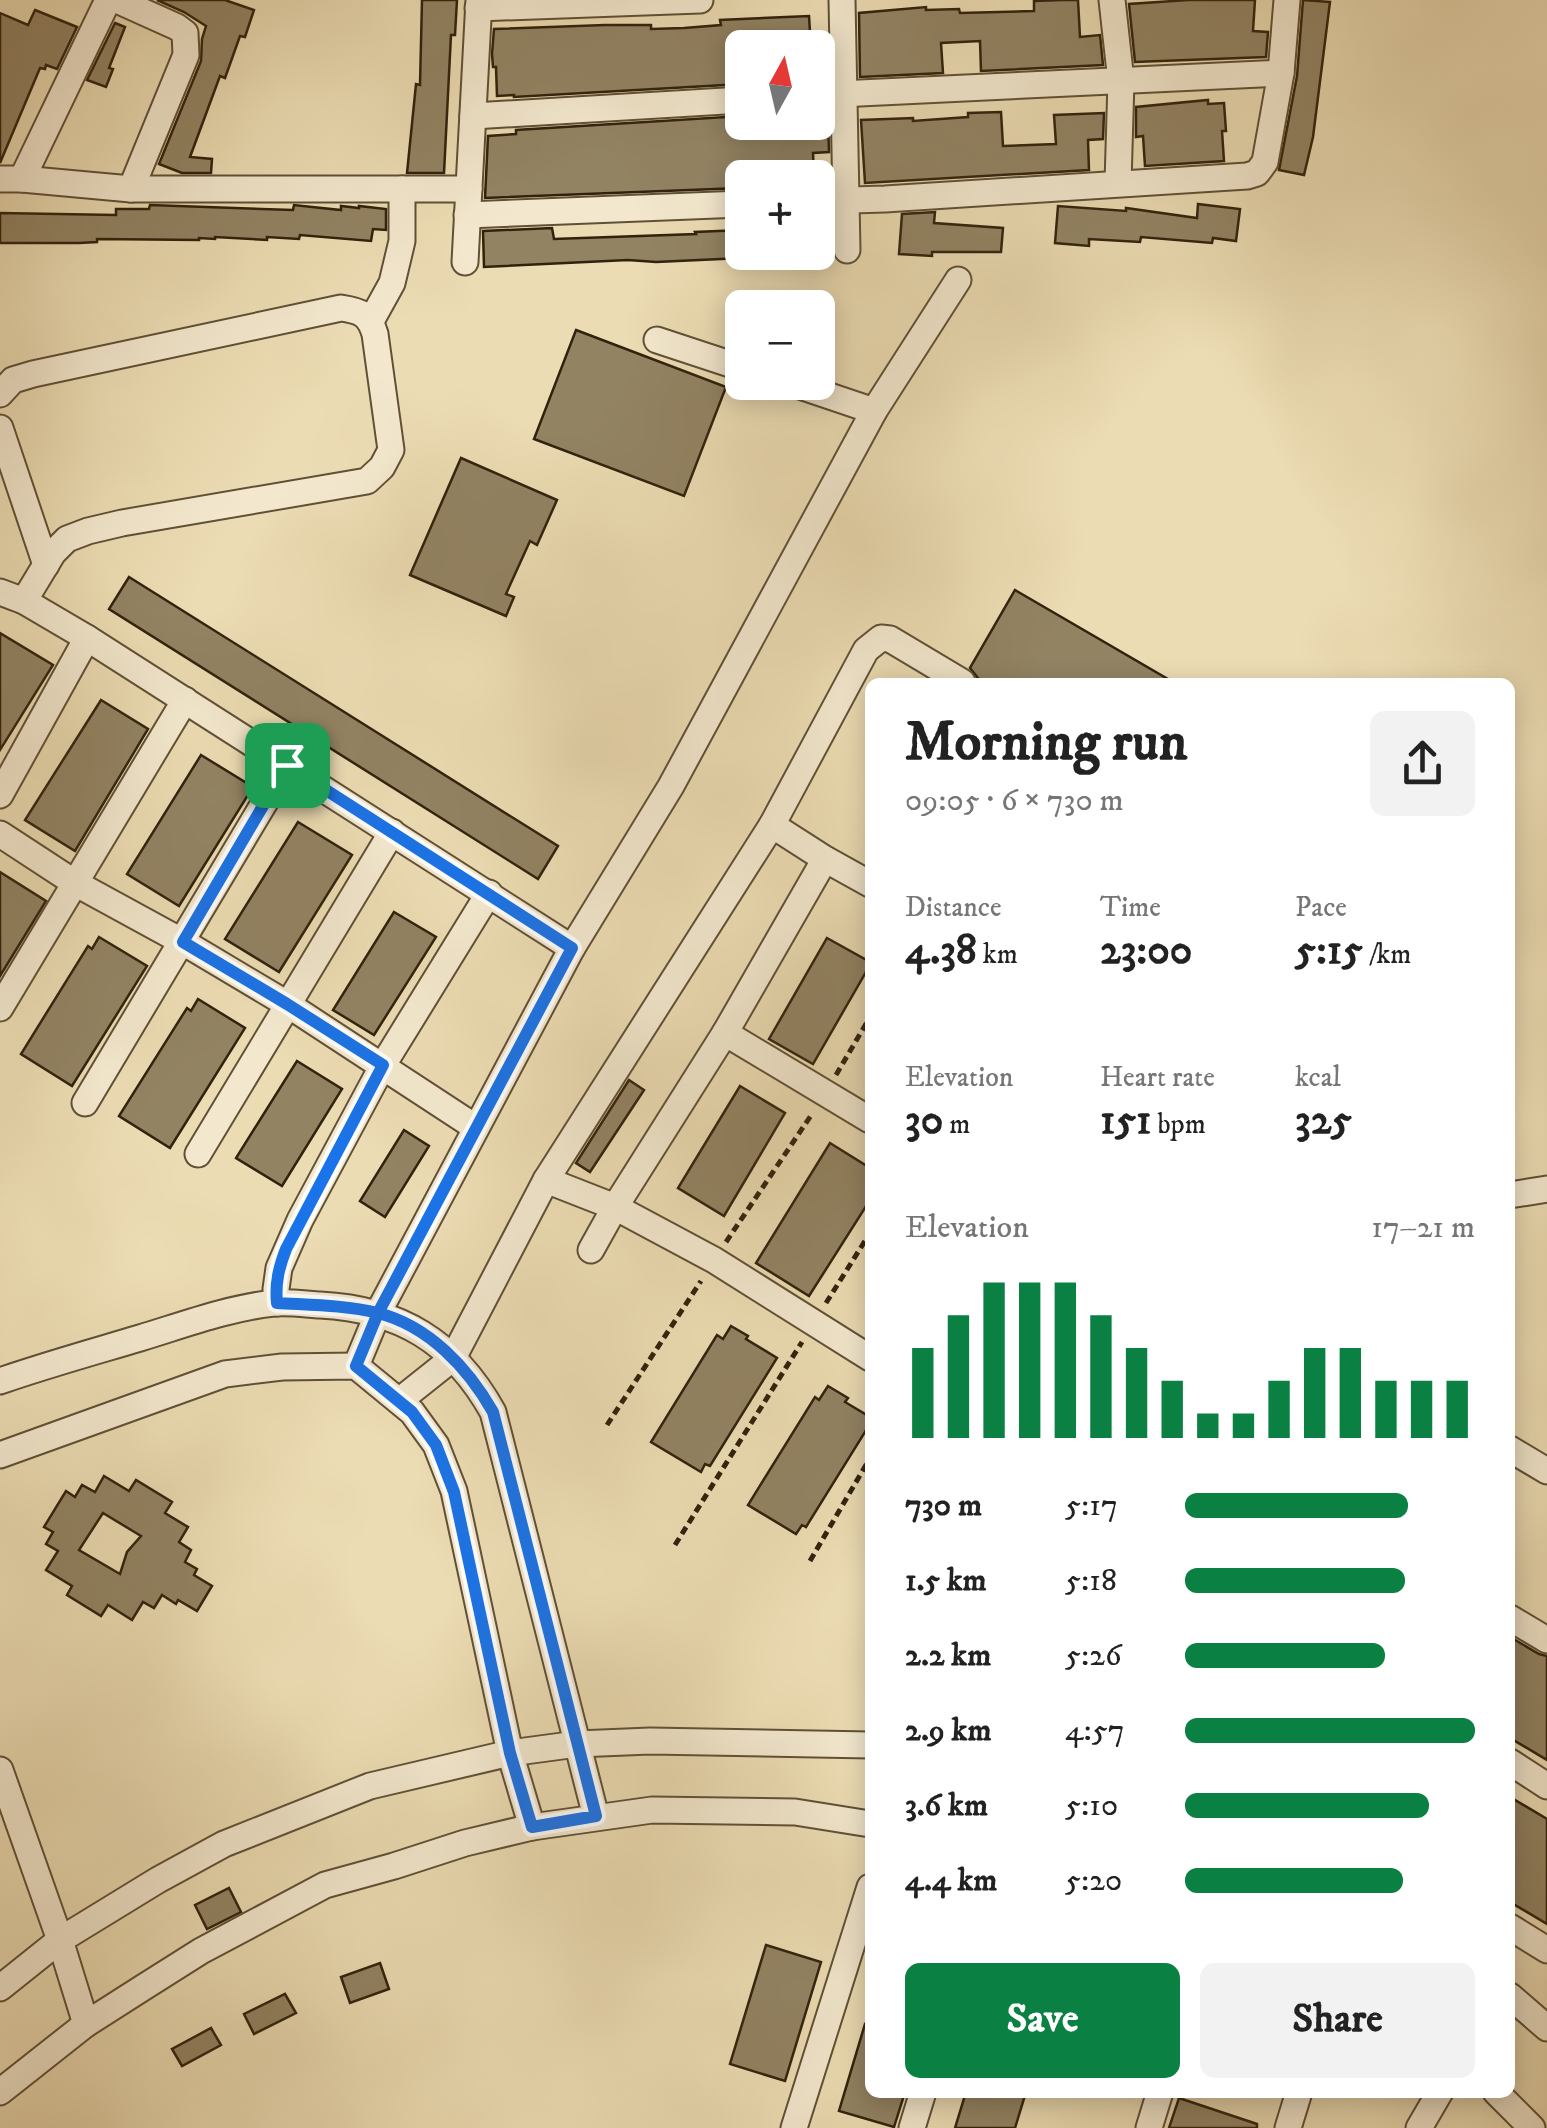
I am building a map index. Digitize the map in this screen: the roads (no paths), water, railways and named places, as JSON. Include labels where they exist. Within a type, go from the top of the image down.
[{"type":"street","points":[[108,0],[11,179],[131,189],[469,189]]},
{"type":"street","points":[[116,0],[176,27],[185,33],[187,44],[186,56],[131,189]]},
{"type":"street","points":[[465,262],[478,4],[700,0]]},
{"type":"street","points":[[842,0],[847,250]]},
{"type":"street","points":[[1112,0],[1121,80],[1118,184]]},
{"type":"street","points":[[835,200],[1257,173],[1265,162],[1281,74],[1287,0]]},
{"type":"street","points":[[835,94],[1281,74]]},
{"type":"street","points":[[473,116],[725,101]]},
{"type":"street","points":[[371,320],[392,283],[402,241],[402,189]]},
{"type":"street","points":[[467,215],[725,205]]},
{"type":"street","points":[[356,1366],[378,1313],[572,948],[671,786],[874,411],[958,280]]},
{"type":"street","points":[[0,394],[13,380],[33,374],[341,308],[357,311],[371,320],[390,450],[382,467],[367,480],[88,531],[68,539],[12,596],[87,638],[572,948]]},
{"type":"street","points":[[657,340],[725,362]]},
{"type":"street","points":[[835,398],[874,411]]},
{"type":"street","points":[[0,428],[46,564]]},
{"type":"street","points":[[0,795],[87,638]]},
{"type":"street","points":[[399,1401],[452,1358],[546,1180],[772,825],[866,650],[880,638],[890,639],[955,678]]},
{"type":"street","points":[[0,1008],[184,700]]},
{"type":"street","points":[[85,1103],[287,765]]},
{"type":"street","points":[[772,825],[865,881]]},
{"type":"street","points":[[198,1154],[392,832]]},
{"type":"street","points":[[0,834],[74,883],[287,1004],[475,1126]]},
{"type":"street","points":[[591,1250],[725,1033],[825,860]]},
{"type":"street","points":[[277,1303],[279,1268],[286,1249],[383,1065],[489,894]]},
{"type":"street","points":[[725,1033],[865,1117]]},
{"type":"street","points":[[546,1180],[615,1207],[714,1260],[865,1355]]},
{"type":"street","points":[[1515,1194],[1547,1189]]},
{"type":"street","points":[[0,1381],[196,1320],[277,1303],[378,1313],[406,1323],[432,1340],[478,1386],[493,1412],[596,1816]]},
{"type":"street","points":[[0,1455],[225,1374],[282,1366],[356,1366],[412,1412],[436,1445],[454,1492],[510,1753],[532,1827]]},
{"type":"street","points":[[1515,1452],[1547,1471]]},
{"type":"street","points":[[1515,1621],[1547,1639]]},
{"type":"street","points":[[0,1988],[60,1940],[158,1880],[224,1844],[370,1786],[510,1753],[577,1744],[650,1741],[865,1745]]},
{"type":"street","points":[[1515,1765],[1547,1786]]},
{"type":"street","points":[[0,1770],[86,2024]]},
{"type":"street","points":[[0,2092],[86,2024],[201,1951],[325,1885],[465,1842],[596,1816],[652,1810],[795,1812],[865,1823]]},
{"type":"street","points":[[794,2128],[865,1903]]},
{"type":"street","points":[[1515,1930],[1547,1950]]},
{"type":"street","points":[[1515,2000],[1547,2028]]},
{"type":"street","points":[[912,2128],[921,2098]]},
{"type":"street","points":[[1149,2128],[1158,2098]]},
{"type":"street","points":[[1288,2128],[1297,2098]]},
{"type":"street","points":[[1420,2128],[1437,2098]]},
{"type":"street","points":[[1502,2098],[1532,2128]]}]
